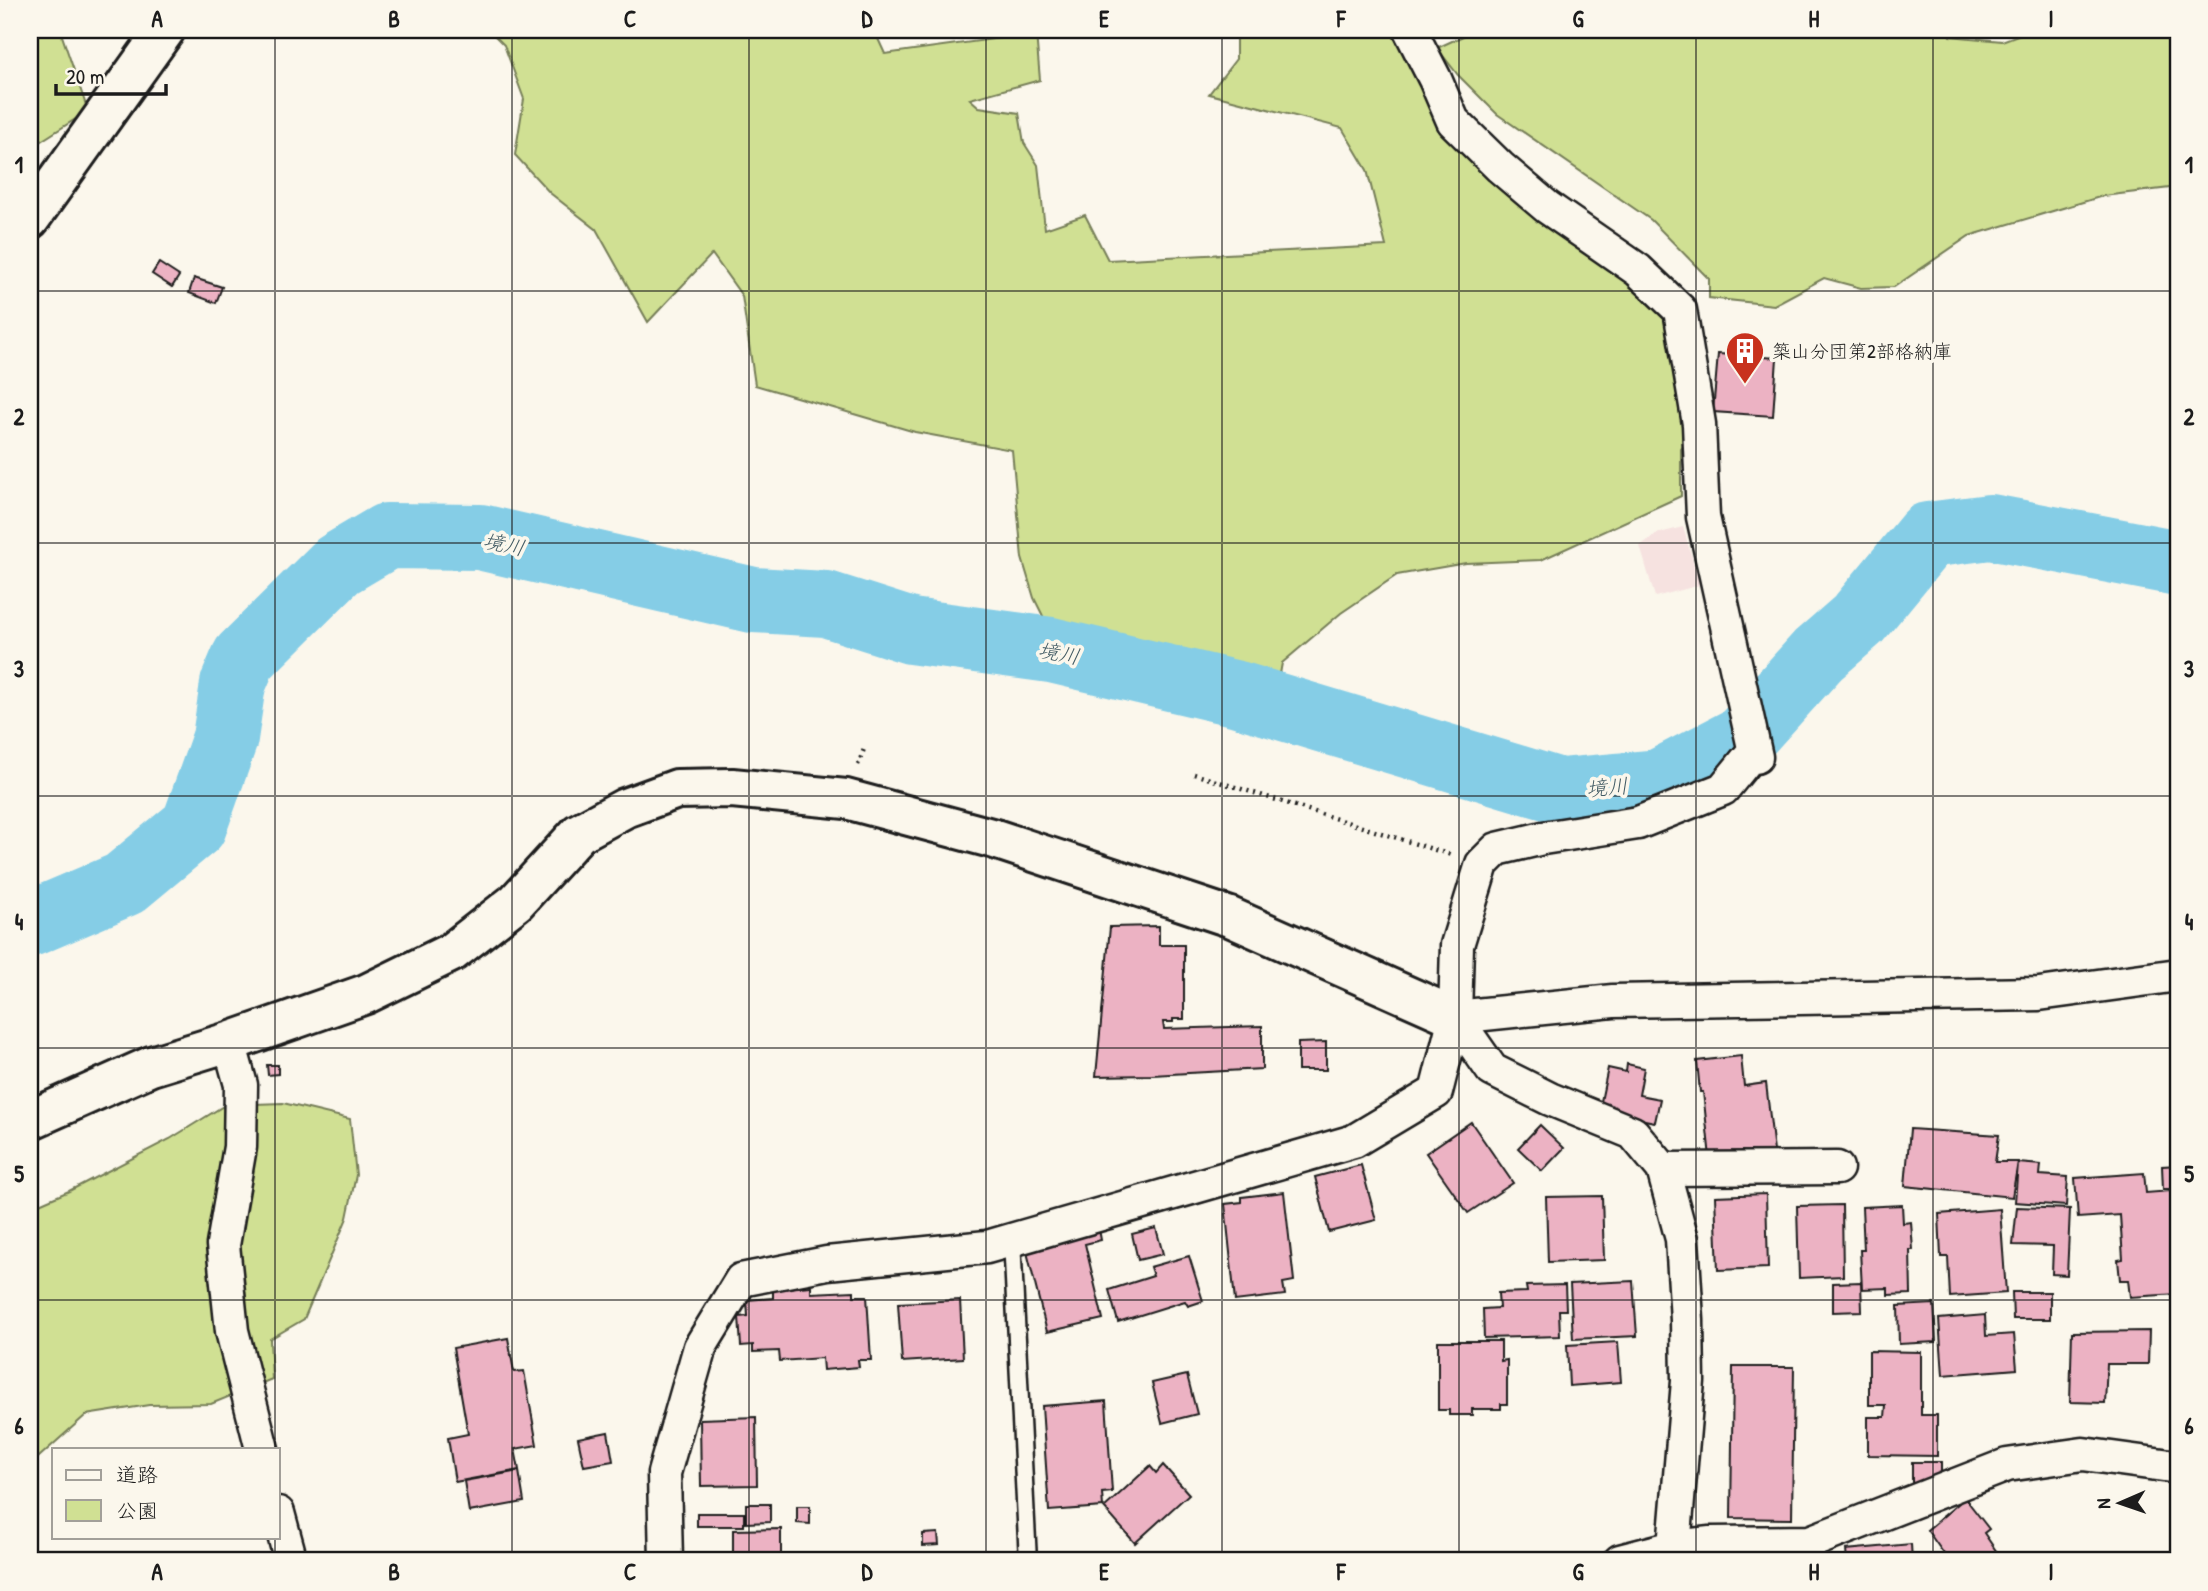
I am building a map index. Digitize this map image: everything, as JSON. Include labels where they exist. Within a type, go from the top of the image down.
[{"type":"street","points":[[30,219],[165,30]]},
{"type":"street","points":[[666,1561],[664,1472],[700,1347],[741,1280],[827,1263],[987,1247],[1354,1141],[1436,1092],[1455,1017],[1457,945],[1482,864],[1497,849],[1544,838],[1639,823],[1723,789],[1749,756],[1756,757],[1703,517],[1699,424],[1680,310],[1638,270],[1547,207],[1500,167],[1453,121],[1410,30]]},
{"type":"street","points":[[30,1120],[151,1066],[366,994],[452,952],[516,902],[579,833],[625,808],[677,789],[732,788],[846,799],[995,839],[1230,918],[1455,1017],[1613,1001],[2039,994],[2178,975]]},
{"type":"street","points":[[1455,1017],[1492,1070],[1550,1099],[1633,1133],[1663,1169],[1682,1239],[1687,1320],[1688,1381],[1674,1547]]},
{"type":"street","points":[[229,1042],[241,1084],[240,1147],[223,1245],[232,1331],[262,1448]]},
{"type":"street","points":[[1663,1169],[1837,1168]]},
{"type":"street","points":[[1620,1561],[1674,1547],[1710,1543],[1812,1552],[2007,1465],[2083,1454],[2178,1467]]},
{"type":"street","points":[[280,1520],[291,1561]]},
{"type":"lane","points":[[1012,1239],[1028,1561]]},
{"type":"path","points":[[1194,774],[1482,864]]},
{"type":"shaded area","points":[[1683,527],[1700,585],[1655,597],[1640,546],[1656,534]]},
{"type":"green space","points":[[30,30],[60,30],[88,111],[30,148]]},
{"type":"green space","points":[[489,30],[874,30],[885,54],[1036,33],[1040,80],[970,99],[979,107],[1019,113],[1024,143],[1038,165],[1045,229],[1085,215],[1108,260],[1386,246],[1367,170],[1342,128],[1209,94],[1236,59],[1236,30],[1410,30],[1453,121],[1680,310],[1699,424],[1681,449],[1681,496],[1541,560],[1466,563],[1397,575],[1341,613],[1282,663],[1276,696],[1220,681],[1135,665],[1075,643],[1050,630],[1034,598],[1022,558],[1012,450],[915,432],[755,385],[742,296],[712,254],[648,322],[596,229],[550,193],[515,155],[524,99],[504,45]]},
{"type":"green space","points":[[1476,30],[1947,30],[1950,36],[2002,41],[2031,30],[2178,30],[2178,187],[2103,196],[1969,236],[1894,287],[1861,288],[1824,278],[1774,305],[1709,298],[1709,279],[1651,220],[1497,114],[1458,75],[1437,48]]},
{"type":"green space","points":[[283,1103],[350,1119],[356,1175],[347,1218],[304,1319],[270,1339],[272,1379],[211,1404],[149,1405],[86,1415],[30,1465],[30,1208],[170,1139],[225,1105]]},
{"type":"building","points":[[159,263],[179,276],[172,287],[152,274]]},
{"type":"building","points":[[194,278],[222,287],[216,303],[189,293]]},
{"type":"building","name":"築山分団第2部格納庫","points":[[1718,354],[1777,358],[1773,416],[1713,412]]},
{"type":"building","points":[[1159,926],[1159,945],[1184,945],[1184,1019],[1163,1022],[1164,1029],[1262,1026],[1262,1069],[1096,1076],[1110,927]]},
{"type":"building","points":[[1326,1042],[1326,1070],[1298,1070],[1298,1043]]},
{"type":"building","points":[[1741,1056],[1744,1086],[1766,1083],[1775,1160],[1711,1167],[1697,1061]]},
{"type":"building","points":[[1627,1064],[1644,1068],[1639,1095],[1660,1099],[1655,1122],[1599,1111],[1608,1068],[1626,1072]]},
{"type":"building","points":[[267,1065],[278,1065],[278,1074],[268,1075]]},
{"type":"building","points":[[1471,1122],[1513,1183],[1468,1213],[1426,1153]]},
{"type":"building","points":[[1540,1125],[1564,1148],[1542,1171],[1518,1148]]},
{"type":"building","points":[[1910,1129],[1999,1135],[1995,1162],[2018,1162],[2012,1197],[1905,1186]]},
{"type":"building","points":[[2018,1163],[2041,1165],[2040,1175],[2068,1177],[2066,1206],[2015,1202]]},
{"type":"building","points":[[1361,1165],[1376,1220],[1329,1232],[1315,1177]]},
{"type":"building","points":[[2178,1165],[2178,1189],[2163,1189],[2162,1166]]},
{"type":"building","points":[[2144,1173],[2146,1193],[2171,1191],[2173,1210],[2178,1209],[2178,1294],[2130,1297],[2128,1280],[2120,1280],[2118,1260],[2123,1259],[2120,1215],[2078,1218],[2075,1178]]},
{"type":"building","points":[[1284,1192],[1294,1281],[1283,1283],[1285,1295],[1235,1301],[1225,1204],[1242,1202],[1242,1197]]},
{"type":"building","points":[[1766,1194],[1768,1268],[1718,1270],[1715,1196]]},
{"type":"building","points":[[1602,1196],[1604,1260],[1548,1262],[1546,1197]]},
{"type":"building","points":[[1842,1205],[1843,1276],[1799,1278],[1797,1206]]},
{"type":"building","points":[[1902,1205],[1903,1223],[1911,1222],[1911,1294],[1888,1295],[1888,1288],[1862,1289],[1862,1207]]},
{"type":"building","points":[[2017,1207],[2070,1209],[2067,1275],[2052,1274],[2053,1246],[2013,1245]]},
{"type":"building","points":[[2000,1209],[2006,1293],[1950,1297],[1948,1257],[1941,1257],[1939,1214]]},
{"type":"building","points":[[1098,1224],[1101,1240],[1085,1244],[1103,1319],[1047,1332],[1027,1252],[1038,1250],[1035,1239]]},
{"type":"building","points":[[1156,1228],[1163,1254],[1138,1260],[1132,1234]]},
{"type":"building","points":[[1189,1256],[1203,1301],[1188,1306],[1185,1301],[1118,1322],[1109,1290],[1153,1276],[1150,1267]]},
{"type":"building","points":[[1633,1281],[1637,1336],[1573,1339],[1570,1284]]},
{"type":"building","points":[[1861,1282],[1862,1311],[1833,1312],[1833,1283]]},
{"type":"building","points":[[1565,1285],[1566,1310],[1559,1310],[1560,1336],[1484,1338],[1483,1309],[1499,1308],[1498,1293],[1527,1292],[1526,1286]]},
{"type":"building","points":[[811,1286],[811,1293],[854,1291],[854,1296],[867,1296],[871,1360],[858,1360],[859,1367],[823,1370],[822,1358],[780,1361],[779,1351],[753,1352],[753,1345],[741,1346],[739,1317],[748,1316],[747,1300],[773,1298],[773,1289]]},
{"type":"building","points":[[2012,1292],[2050,1292],[2050,1319],[2013,1319]]},
{"type":"building","points":[[960,1300],[963,1358],[902,1362],[898,1303]]},
{"type":"building","points":[[1934,1304],[1936,1342],[1899,1344],[1898,1306]]},
{"type":"building","points":[[1985,1315],[1986,1336],[2014,1334],[2017,1369],[1943,1375],[1939,1319]]},
{"type":"building","points":[[2149,1331],[2148,1364],[2107,1364],[2105,1403],[2070,1402],[2072,1332]]},
{"type":"building","points":[[508,1338],[514,1372],[524,1371],[537,1445],[515,1449],[519,1470],[455,1482],[448,1438],[468,1434],[453,1348]]},
{"type":"building","points":[[1438,1341],[1501,1341],[1501,1361],[1507,1360],[1507,1404],[1501,1404],[1501,1409],[1472,1409],[1472,1415],[1449,1415],[1449,1410],[1438,1410]]},
{"type":"building","points":[[1618,1342],[1621,1382],[1569,1386],[1567,1345]]},
{"type":"building","points":[[1869,1351],[1921,1352],[1921,1415],[1937,1415],[1937,1456],[1868,1455],[1868,1417],[1885,1417],[1886,1405],[1869,1405]]},
{"type":"building","points":[[1733,1367],[1794,1367],[1792,1519],[1731,1518]]},
{"type":"building","points":[[1187,1375],[1197,1414],[1162,1423],[1152,1383]]},
{"type":"building","points":[[1106,1401],[1112,1492],[1102,1493],[1103,1507],[1049,1511],[1042,1406]]},
{"type":"building","points":[[756,1417],[757,1485],[701,1486],[700,1419]]},
{"type":"building","points":[[608,1432],[613,1461],[584,1466],[578,1438]]},
{"type":"building","points":[[1912,1462],[1941,1462],[1941,1480],[1912,1487]]},
{"type":"building","points":[[1163,1465],[1189,1494],[1135,1543],[1104,1508],[1150,1466],[1156,1473]]},
{"type":"building","points":[[519,1471],[524,1502],[469,1512],[464,1481]]},
{"type":"building","points":[[1965,1498],[1989,1529],[1984,1533],[2003,1561],[1949,1561],[1927,1530]]},
{"type":"building","points":[[746,1504],[770,1504],[770,1522],[746,1523]]},
{"type":"building","points":[[797,1506],[810,1506],[810,1524],[797,1523]]},
{"type":"building","points":[[697,1513],[744,1513],[744,1526],[697,1526]]},
{"type":"building","points":[[781,1529],[781,1561],[733,1561],[733,1530]]},
{"type":"building","points":[[938,1533],[939,1545],[923,1546],[923,1534]]},
{"type":"building","points":[[1911,1544],[1912,1561],[1847,1561],[1846,1550]]},
{"type":"building","points":[[977,1555],[977,1561],[929,1561],[929,1557]]},
{"type":"waterway","name":"境川","points":[[30,924],[124,884],[194,826],[225,738],[233,684],[244,658],[338,565],[387,536],[480,537],[753,600],[826,604],[911,631],[1051,650],[1238,694],[1560,791],[1659,782],[1743,738],[1818,655],[1858,620],[1928,535],[1990,527],[2178,563]]},
{"type":"place","name":"築山分団第2部格納庫","points":[[1745,385]]}]
